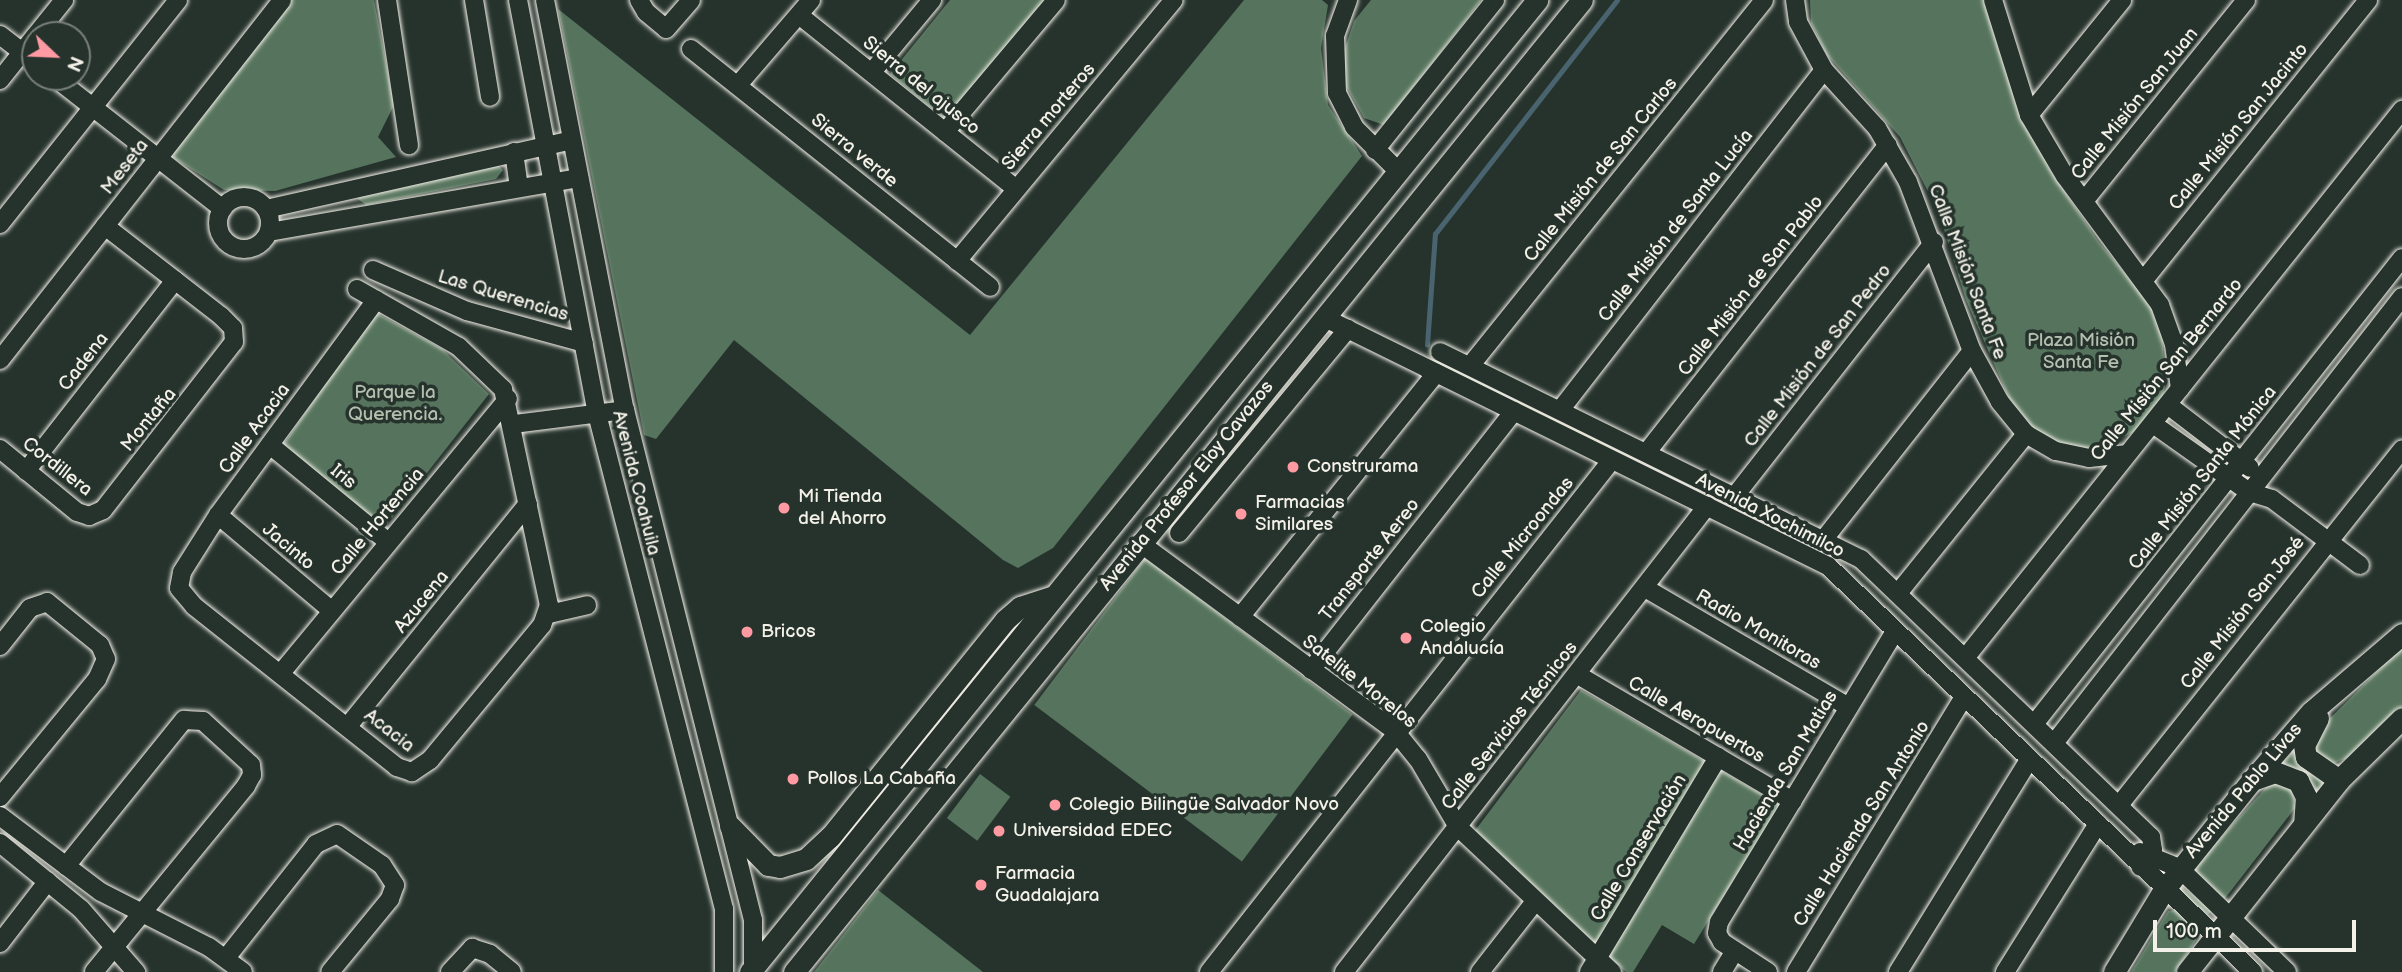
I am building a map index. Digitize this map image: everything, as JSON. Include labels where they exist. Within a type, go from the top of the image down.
[{"type":"main road","name":"Avenida Profesor Eloy Cavazos","points":[[752,971],[1537,0]]},
{"type":"main road","name":"Avenida Profesor Eloy Cavazos","points":[[793,972],[1582,0]]},
{"type":"main road","points":[[1391,178],[1418,202]]},
{"type":"main road","points":[[1296,297],[1325,318]]},
{"type":"main road","points":[[729,819],[758,859],[780,867],[806,859],[859,801],[1004,620],[1020,607],[1053,596]]},
{"type":"main road","name":"Avenida Pablo Livas","points":[[2114,972],[2179,868],[2252,780],[2311,712],[2359,668],[2402,634]]},
{"type":"main road","points":[[2339,780],[2311,764],[2304,746],[2310,727],[2359,668]]},
{"type":"main road","points":[[2187,972],[2212,935],[2339,780],[2402,718]]},
{"type":"main road","points":[[2252,780],[2275,772],[2298,780],[2306,797],[2304,823]]},
{"type":"main road","points":[[836,866],[859,801]]},
{"type":"street","points":[[47,21],[64,0]]},
{"type":"street","points":[[0,224],[178,0]]},
{"type":"street","name":"Meseta","points":[[0,360],[282,0]]},
{"type":"street","points":[[387,0],[409,145]]},
{"type":"street","points":[[474,0],[490,97]]},
{"type":"street","name":"Avenida Coahuila","points":[[518,0],[550,182],[597,414],[724,909],[724,972]]},
{"type":"street","name":"Avenida Coahuila","points":[[545,0],[625,410],[729,819],[754,941],[752,971]]},
{"type":"street","points":[[639,0],[646,12],[667,29],[691,0]]},
{"type":"street","points":[[738,85],[811,0]]},
{"type":"street","points":[[872,72],[932,0]]},
{"type":"street","points":[[945,132],[1056,0]]},
{"type":"street","name":"Sierra morteros","points":[[957,261],[1174,0]]},
{"type":"street","points":[[1375,150],[1495,0]]},
{"type":"street","name":"Calle Misión de San Carlos","points":[[1470,366],[1764,0]]},
{"type":"street","name":"Calle Misión Santa Fe","points":[[1795,0],[1798,22],[1824,70],[1888,145],[1934,242],[1972,351],[2000,402],[2026,434],[2071,456],[2126,454]]},
{"type":"street","points":[[2029,115],[2122,0]]},
{"type":"street","name":"Calle Misión San Juan","points":[[2084,201],[2246,0]]},
{"type":"street","name":"Calle Misión San Jacinto","points":[[2143,281],[2368,0]]},
{"type":"street","points":[[1346,1],[1335,36],[1337,93],[1354,127],[1375,150],[1391,178]]},
{"type":"street","points":[[1994,1],[2029,115],[2084,201],[2143,281],[2169,325],[2180,388]]},
{"type":"street","name":"Sierra del ajusco","points":[[799,15],[1016,189]]},
{"type":"street","points":[[0,35],[21,51]]},
{"type":"street","name":"Sierra verde","points":[[691,49],[990,287]]},
{"type":"street","points":[[0,79],[21,63]]},
{"type":"street","name":"Calle Misión de Santa Lucía","points":[[1561,409],[1824,70]]},
{"type":"street","points":[[72,91],[223,209]]},
{"type":"street","name":"Calle Misión San Bernardo","points":[[1966,657],[2402,110]]},
{"type":"street","points":[[571,140],[266,209],[246,197],[235,199],[223,209],[218,227],[230,246],[253,248],[269,232],[579,178]]},
{"type":"street","name":"Calle Misión de San Pablo","points":[[1647,452],[1888,145]]},
{"type":"street","points":[[514,152],[519,188]]},
{"type":"street","points":[[351,190],[355,217]]},
{"type":"street","points":[[266,209],[269,232]]},
{"type":"street","points":[[105,226],[175,280]]},
{"type":"street","name":"Calle Misión de San Pedro","points":[[1734,496],[1934,242]]},
{"type":"street","name":"Calle Misión Santa Mónica","points":[[2035,723],[2402,258]]},
{"type":"street","name":"Las Querencias","points":[[373,270],[447,303],[584,343]]},
{"type":"street","name":"Montaña","points":[[89,516],[103,510],[234,342],[233,328],[175,280]]},
{"type":"street","name":"Cadena","points":[[26,471],[175,280]]},
{"type":"street","points":[[357,289],[432,331],[484,368],[508,399],[549,614],[587,605]]},
{"type":"street","points":[[2055,742],[2402,297]]},
{"type":"street","name":"Calle Acacia","points":[[179,588],[187,562],[218,515],[376,300]]},
{"type":"street","points":[[432,331],[447,303]]},
{"type":"street","name":"Avenida Xochimilco","points":[[1325,318],[1828,566],[2126,850],[2145,861],[2179,868],[2230,913],[2287,972]]},
{"type":"street","points":[[1179,533],[1348,329]]},
{"type":"street","points":[[1824,539],[1972,351]]},
{"type":"street","points":[[1440,352],[1561,409],[1861,559],[1899,592],[2120,804],[2151,837],[2145,861],[2163,891],[2253,972]]},
{"type":"street","points":[[1240,617],[1436,373]]},
{"type":"street","name":"Calle Hortencia","points":[[281,673],[508,399]]},
{"type":"street","points":[[2168,405],[2261,477],[2272,499]]},
{"type":"street","points":[[514,424],[625,410]]},
{"type":"street","name":"Transporte Aereo","points":[[1311,670],[1514,411]]},
{"type":"street","points":[[2153,424],[2249,492],[2272,499],[2360,565]]},
{"type":"street","points":[[1899,592],[2026,434]]},
{"type":"street","name":"Iris","points":[[270,444],[388,541]]},
{"type":"street","name":"Cordillera","points":[[0,449],[77,512],[89,516]]},
{"type":"street","name":"Calle Misión San José","points":[[2120,804],[2326,541],[2394,468],[2402,449]]},
{"type":"street","name":"Calle Microondas","points":[[1209,972],[1395,731],[1611,461]]},
{"type":"street","name":"Azucena","points":[[348,726],[528,504]]},
{"type":"street","name":"Calle Servicios Técnicos","points":[[1344,972],[1707,506]]},
{"type":"street","name":"Jacinto","points":[[218,515],[332,611]]},
{"type":"street","name":"Satelite Morelos","points":[[1140,543],[1395,731],[1418,759],[1458,827],[1592,966],[1612,972]]},
{"type":"street","name":"Acacia","points":[[179,588],[194,606],[397,767],[418,769],[549,614]]},
{"type":"street","name":"Radio Monitoras","points":[[1645,588],[1849,707]]},
{"type":"street","points":[[0,646],[30,608],[47,603],[100,645],[106,659],[97,679],[0,797]]},
{"type":"street","name":"Hacienda San Matias","points":[[1734,952],[1717,933],[1722,915],[1895,631]]},
{"type":"street","name":"Calle Aeropuertos","points":[[1578,675],[1793,801]]},
{"type":"street","name":"Calle Hacienda San Antonio","points":[[1796,972],[1964,697]]},
{"type":"street","points":[[66,866],[179,724],[190,718],[203,721],[251,765],[252,775],[94,972]]},
{"type":"street","name":"Calle Conservación","points":[[1592,966],[1718,757]]},
{"type":"street","points":[[1898,972],[2029,760]]},
{"type":"street","points":[[699,820],[711,803],[729,819]]},
{"type":"street","points":[[0,816],[66,866],[141,916],[226,958],[243,972]]},
{"type":"street","points":[[2005,972],[2098,824]]},
{"type":"street","points":[[226,958],[316,844],[337,834],[382,865],[395,884],[390,899],[330,972]]},
{"type":"street","points":[[0,843],[48,881],[115,947],[136,972]]},
{"type":"street","points":[[0,943],[48,881]]},
{"type":"street","points":[[1480,972],[1534,903]]},
{"type":"street","points":[[726,952],[740,960],[754,941]]},
{"type":"street","points":[[450,972],[472,948],[485,951],[512,972]]},
{"type":"street","points":[[1722,972],[1734,952],[1768,972]]},
{"type":"green space","points":[[289,0],[374,0],[394,105],[378,137],[396,157],[275,191],[224,190],[174,158],[173,150]]},
{"type":"green space","points":[[950,0],[1045,0],[946,120],[890,74]]},
{"type":"green space","points":[[1244,0],[1322,0],[1328,5],[1321,48],[1328,105],[1362,156],[1053,548],[1018,568],[1003,560],[734,340],[656,439],[644,435],[558,9],[970,335]]},
{"type":"green space","points":[[1371,0],[1481,0],[1384,125],[1364,118],[1346,86],[1343,54],[1354,21]]},
{"type":"green space","name":"Plaza Misión Santa Fe","points":[[1810,0],[1986,0],[2015,96],[2050,170],[2098,241],[2154,309],[2162,327],[2165,386],[2161,403],[2143,428],[2089,452],[2065,447],[2032,429],[2013,407],[1966,300],[1939,213],[1900,137],[1827,55],[1811,23]]},
{"type":"green space","points":[[495,163],[503,170],[496,179],[366,205],[358,199],[358,196]]},
{"type":"green space","name":"Parque la Querencia.","points":[[378,314],[442,349],[489,394],[386,525],[379,525],[283,445],[370,319]]},
{"type":"green space","points":[[1145,558],[1353,714],[1242,861],[1034,705]]},
{"type":"green space","points":[[2402,647],[2402,707],[2352,756],[2330,765],[2314,750],[2315,733]]},
{"type":"green space","points":[[1581,690],[1780,805],[1694,944],[1662,925],[1633,972],[1626,972],[1474,832]]},
{"type":"green space","points":[[2297,748],[2328,782],[2312,799],[2299,771],[2282,763]]},
{"type":"green space","points":[[980,774],[1010,797],[977,841],[947,818]]},
{"type":"green space","points":[[2285,783],[2293,792],[2295,808],[2223,901],[2191,871],[2269,784]]},
{"type":"green space","points":[[2181,886],[2212,910],[2208,915],[2177,891]]},
{"type":"green space","points":[[878,890],[969,961],[983,972],[814,972]]},
{"type":"green space","points":[[2176,910],[2200,934],[2175,972],[2131,972],[2168,911]]},
{"type":"waterway","points":[[1427,345],[1435,234],[1617,0]]},
{"type":"place","name":"Construrama","points":[[1293,467]]},
{"type":"place","name":"Mi Tienda del Ahorro","points":[[784,508]]},
{"type":"place","name":"Farmacias Similares","points":[[1241,514]]},
{"type":"place","name":"Bricos","points":[[747,632]]},
{"type":"place","name":"Colegio Andalucía","points":[[1406,638]]},
{"type":"place","name":"Pollos La Cabaña","points":[[793,779]]},
{"type":"place","name":"Colegio Bilingüe Salvador Novo","points":[[1055,805]]},
{"type":"place","name":"Universidad EDEC","points":[[999,831]]},
{"type":"place","name":"Farmacia Guadalajara","points":[[981,885]]}]
